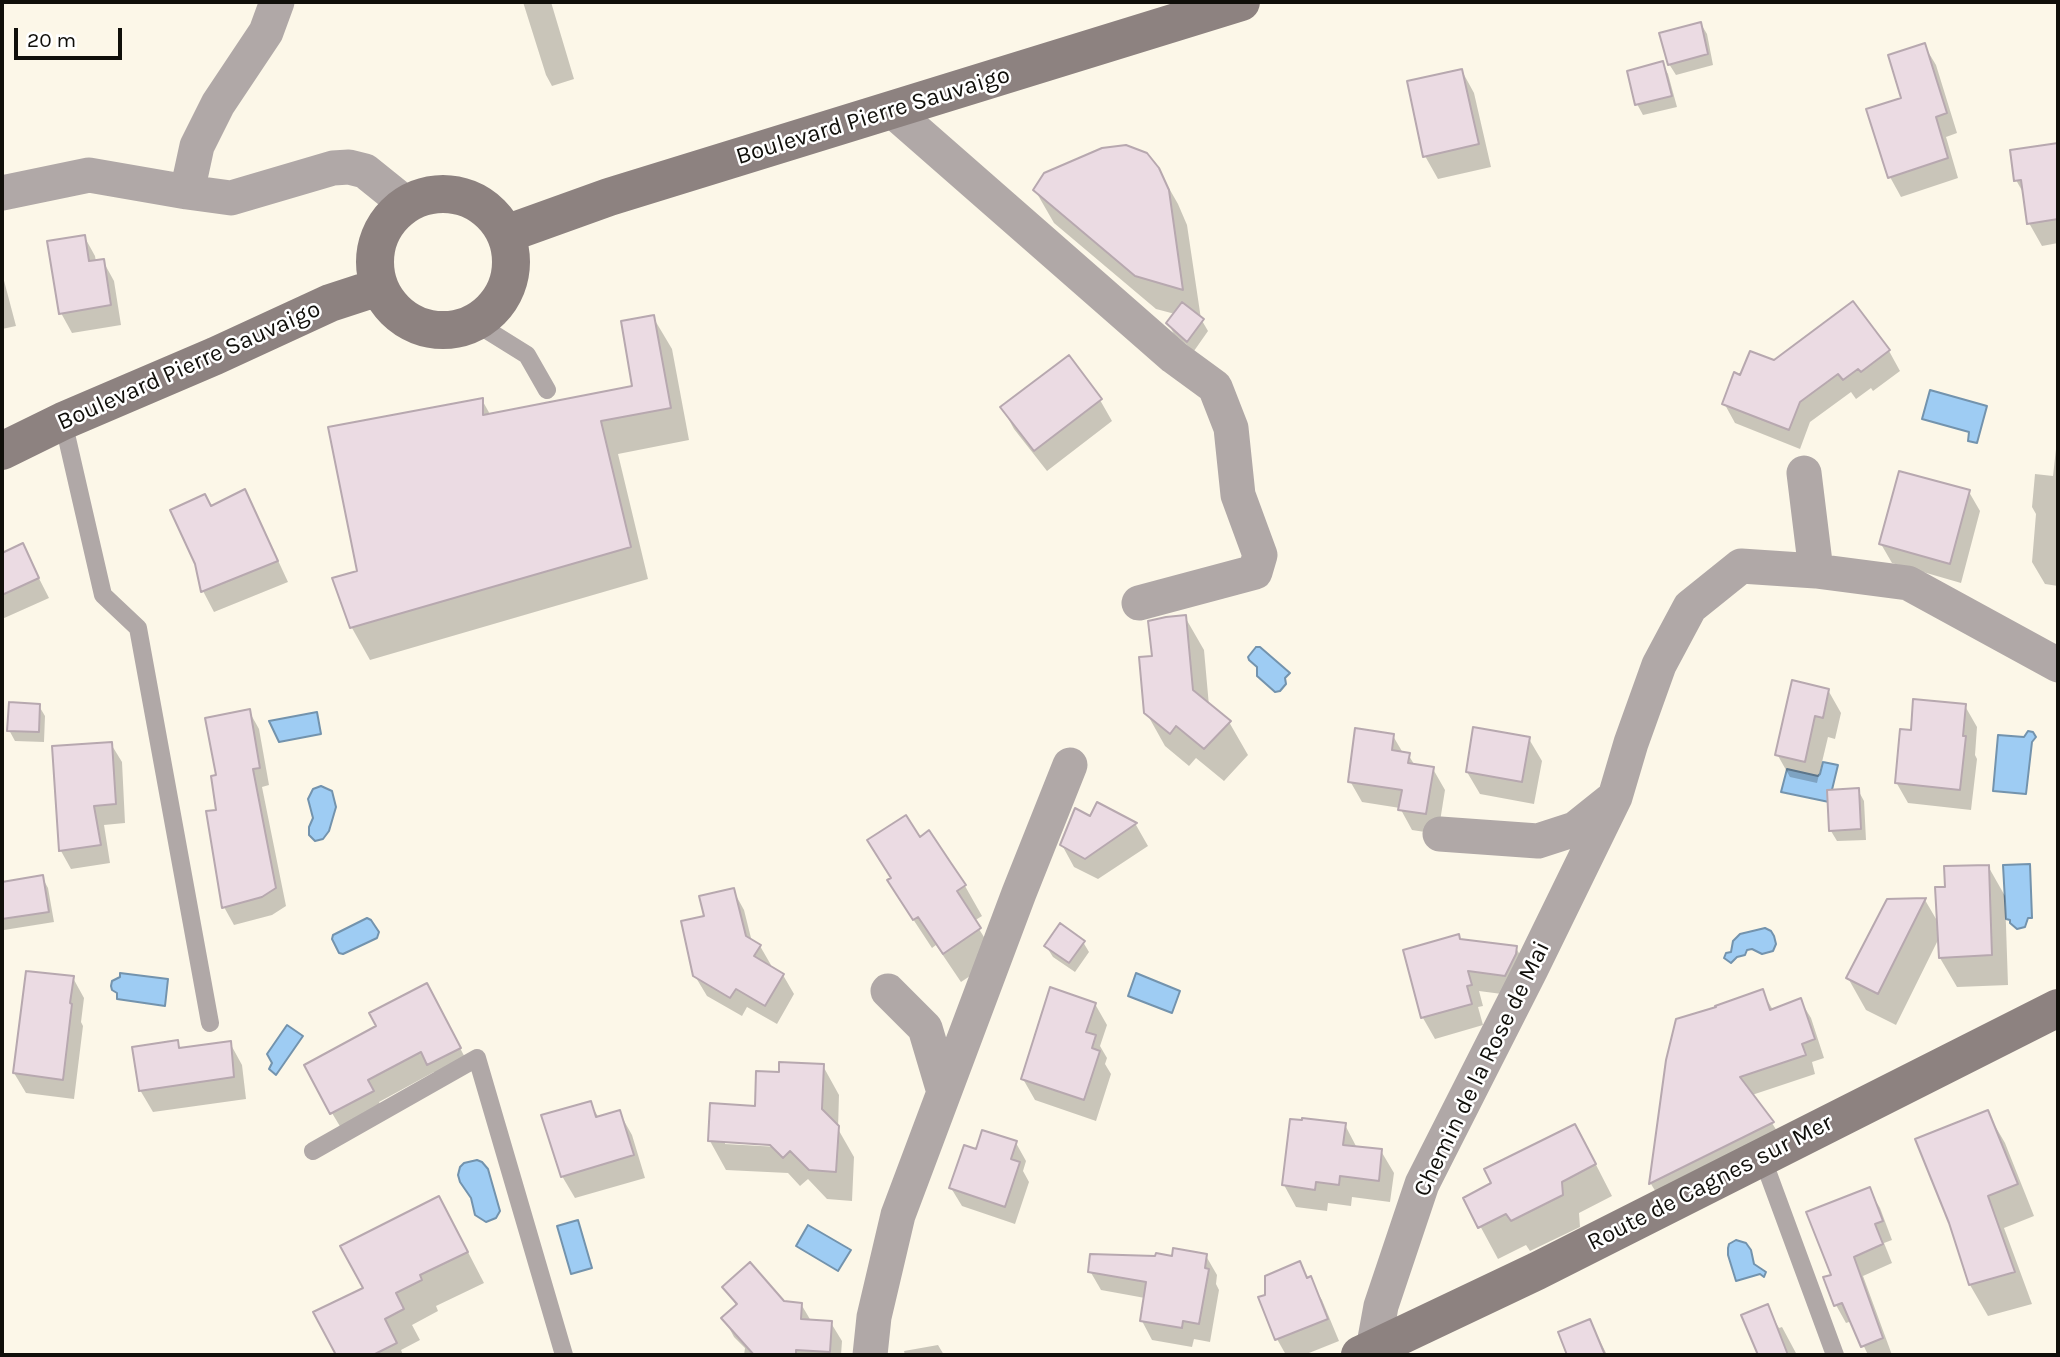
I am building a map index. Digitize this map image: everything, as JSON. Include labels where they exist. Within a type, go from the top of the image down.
[{"type":"main road","name":"Boulevard Pierre Sauvaigo","points":[[506,233],[609,197],[1241,2]]},
{"type":"main road","points":[[451,193],[474,200],[493,214],[506,233],[512,255],[510,276],[502,297],[488,314],[470,325],[449,330],[427,329],[407,320],[390,306],[379,287],[374,264],[377,240],[388,220],[405,204],[427,194],[451,193]]},
{"type":"main road","name":"Boulevard Pierre Sauvaigo","points":[[2,451],[63,421],[330,303],[379,287]]},
{"type":"main road","name":"Route de Cagnes sur Mer","points":[[1366,1353],[1537,1271],[2058,1008]]},
{"type":"street","points":[[187,192],[197,146],[218,104],[266,32],[277,2]]},
{"type":"street","points":[[892,110],[1174,357],[1215,387],[1231,428],[1238,495],[1260,555],[1255,572],[1139,603]]},
{"type":"street","points":[[2,193],[89,175],[231,198],[333,168],[349,167],[365,171],[405,204]]},
{"type":"street","points":[[1804,472],[1816,571]]},
{"type":"street","name":"Chemin de la Rose de Mai","points":[[1366,1353],[1422,1184],[1615,797],[1659,665],[1690,607],[1741,566],[1816,571],[1908,583],[2058,665]]},
{"type":"street","points":[[870,1355],[874,1317],[898,1215],[1070,765]]},
{"type":"street","points":[[1440,834],[1538,841],[1575,828],[1615,797]]},
{"type":"street","points":[[888,991],[925,1028],[944,1092]]},
{"type":"lane","points":[[474,322],[527,355],[547,390]]},
{"type":"lane","points":[[63,421],[103,595],[138,628],[210,1023]]},
{"type":"lane","points":[[313,1151],[477,1058],[564,1355]]},
{"type":"lane","points":[[1762,1157],[1835,1355]]},
{"type":"water","points":[[1930,390],[1987,406],[1977,443],[1968,441],[1969,432],[1922,419]]},
{"type":"water","points":[[1256,647],[1260,647],[1290,673],[1280,691],[1275,692],[1257,676],[1257,667],[1248,657]]},
{"type":"water","points":[[317,712],[321,734],[279,742],[269,721]]},
{"type":"water","points":[[2028,731],[2033,732],[2036,737],[2032,742],[2026,794],[1993,791],[1998,735],[2024,737]]},
{"type":"water","points":[[1823,762],[1838,765],[1829,802],[1781,792],[1787,769],[1818,776]]},
{"type":"water","points":[[321,786],[332,791],[336,807],[329,831],[323,839],[315,841],[309,835],[313,818],[308,799],[313,789]]},
{"type":"water","points":[[2030,864],[2032,918],[2028,918],[2025,927],[2017,929],[2006,919],[2003,865]]},
{"type":"water","points":[[367,918],[379,932],[377,938],[343,954],[339,953],[332,939],[333,935]]},
{"type":"water","points":[[1765,928],[1774,936],[1776,944],[1773,951],[1762,954],[1752,949],[1747,950],[1745,955],[1737,957],[1731,963],[1724,958],[1726,953],[1731,952],[1733,941],[1740,934]]},
{"type":"water","points":[[120,973],[168,979],[165,1006],[117,999],[117,993],[111,986],[112,981],[120,977]]},
{"type":"water","points":[[1136,973],[1180,991],[1172,1013],[1128,996]]},
{"type":"water","points":[[287,1025],[303,1036],[276,1075],[269,1069],[272,1063],[267,1054]]},
{"type":"water","points":[[477,1160],[488,1169],[500,1211],[496,1218],[486,1222],[475,1215],[471,1198],[458,1175],[464,1163]]},
{"type":"water","points":[[578,1220],[592,1268],[571,1274],[557,1226]]},
{"type":"water","points":[[808,1225],[851,1250],[838,1271],[796,1246]]},
{"type":"water","points":[[1736,1240],[1746,1243],[1751,1250],[1754,1264],[1766,1272],[1764,1277],[1760,1274],[1736,1281],[1728,1248],[1729,1244]]},
{"type":"building","points":[[1701,22],[1708,54],[1668,65],[1659,33]]},
{"type":"building","points":[[1925,43],[1947,113],[1936,117],[1948,158],[1888,178],[1866,109],[1901,98],[1888,55]]},
{"type":"building","points":[[1663,61],[1672,96],[1635,105],[1627,71]]},
{"type":"building","points":[[1462,69],[1479,144],[1423,157],[1407,81]]},
{"type":"building","points":[[2058,143],[2058,219],[2027,224],[2021,180],[2014,181],[2010,150]]},
{"type":"building","points":[[1126,145],[1147,153],[1159,168],[1169,190],[1183,290],[1135,276],[1033,190],[1044,173],[1102,148]]},
{"type":"building","points":[[85,235],[89,261],[104,259],[111,305],[59,314],[47,241]]},
{"type":"building","points":[[1853,301],[1890,350],[1861,372],[1858,369],[1843,380],[1838,374],[1800,402],[1789,430],[1722,404],[1734,372],[1740,375],[1750,351],[1774,360]]},
{"type":"building","points":[[1182,302],[1204,319],[1187,342],[1166,323]]},
{"type":"building","points":[[654,315],[671,408],[601,421],[631,547],[350,628],[332,578],[357,571],[328,427],[483,398],[483,415],[632,386],[621,321]]},
{"type":"building","points":[[1069,355],[1102,399],[1034,451],[1000,407]]},
{"type":"building","points":[[1899,471],[1970,490],[1950,564],[1879,544]]},
{"type":"building","points":[[245,489],[278,561],[201,592],[195,564],[170,510],[205,494],[211,506]]},
{"type":"building","points":[[23,543],[39,578],[2,595],[2,553]]},
{"type":"building","points":[[1186,615],[1193,690],[1231,721],[1204,749],[1176,726],[1170,734],[1144,713],[1139,657],[1152,656],[1148,621]]},
{"type":"building","points":[[1792,680],[1829,689],[1823,718],[1815,716],[1805,762],[1775,755]]},
{"type":"building","points":[[1913,699],[1966,704],[1963,736],[1966,736],[1960,790],[1895,783],[1900,729],[1911,730]]},
{"type":"building","points":[[9,702],[40,704],[39,732],[7,731]]},
{"type":"building","points":[[250,709],[260,768],[253,769],[276,888],[262,897],[222,908],[206,811],[216,810],[211,776],[216,775],[205,718]]},
{"type":"building","points":[[1473,727],[1530,737],[1522,782],[1466,772]]},
{"type":"building","points":[[1355,728],[1394,734],[1392,750],[1410,753],[1408,763],[1434,767],[1426,814],[1398,810],[1402,790],[1348,782]]},
{"type":"building","points":[[112,742],[116,804],[94,806],[101,845],[59,851],[52,746]]},
{"type":"building","points":[[1859,788],[1861,829],[1829,831],[1827,790]]},
{"type":"building","points":[[1097,802],[1137,823],[1085,859],[1060,845],[1075,808],[1090,816]]},
{"type":"building","points":[[906,815],[920,837],[929,830],[966,885],[957,891],[981,928],[943,954],[918,917],[913,920],[887,880],[891,878],[867,840]]},
{"type":"building","points":[[1989,865],[1992,955],[1939,958],[1935,887],[1945,887],[1944,866]]},
{"type":"building","points":[[43,875],[49,912],[2,919],[2,882]]},
{"type":"building","points":[[734,888],[746,936],[761,945],[754,956],[784,974],[765,1006],[736,989],[730,998],[693,976],[681,921],[704,916],[699,896]]},
{"type":"building","points":[[1926,898],[1878,994],[1846,978],[1887,899]]},
{"type":"building","points":[[1060,923],[1085,941],[1069,963],[1044,946]]},
{"type":"building","points":[[1459,934],[1460,939],[1517,946],[1516,954],[1505,976],[1468,971],[1472,985],[1467,986],[1472,1004],[1421,1018],[1403,950]]},
{"type":"building","points":[[26,971],[74,976],[63,1080],[13,1073]]},
{"type":"building","points":[[427,983],[461,1048],[427,1065],[421,1052],[368,1080],[374,1091],[330,1114],[304,1065],[376,1026],[369,1013]]},
{"type":"building","points":[[1050,987],[1096,1003],[1086,1032],[1096,1035],[1092,1048],[1100,1051],[1084,1100],[1021,1079]]},
{"type":"building","points":[[1763,989],[1770,1010],[1801,998],[1815,1039],[1802,1044],[1806,1055],[1740,1077],[1774,1122],[1649,1184],[1666,1060],[1676,1019]]},
{"type":"building","points":[[178,1040],[179,1048],[231,1041],[234,1077],[139,1091],[132,1047]]},
{"type":"building","points":[[779,1062],[824,1064],[822,1109],[839,1126],[836,1172],[809,1170],[790,1151],[783,1158],[770,1145],[708,1141],[710,1103],[755,1106],[756,1071],[779,1072]]},
{"type":"building","points":[[591,1101],[596,1117],[620,1110],[634,1155],[561,1177],[541,1115]]},
{"type":"building","points":[[1988,1110],[2018,1184],[1988,1196],[2015,1272],[1969,1285],[1949,1223],[1915,1139]]},
{"type":"building","points":[[1290,1119],[1346,1123],[1343,1145],[1382,1149],[1379,1181],[1340,1176],[1339,1185],[1316,1182],[1315,1190],[1282,1185]]},
{"type":"building","points":[[1575,1124],[1596,1164],[1562,1182],[1563,1195],[1511,1221],[1506,1214],[1478,1228],[1463,1198],[1491,1183],[1484,1169]]},
{"type":"building","points":[[982,1130],[1017,1141],[1011,1159],[1020,1162],[1005,1207],[949,1188],[964,1145],[976,1149]]},
{"type":"building","points":[[1870,1187],[1883,1221],[1875,1224],[1883,1244],[1854,1257],[1883,1338],[1861,1347],[1842,1303],[1834,1306],[1823,1277],[1831,1275],[1806,1212]]},
{"type":"building","points":[[439,1196],[468,1252],[420,1275],[422,1280],[396,1293],[404,1309],[385,1319],[397,1343],[373,1355],[336,1355],[313,1312],[363,1288],[340,1246]]},
{"type":"building","points":[[1173,1248],[1207,1254],[1205,1268],[1209,1269],[1199,1324],[1183,1321],[1182,1328],[1140,1321],[1146,1282],[1088,1272],[1090,1254],[1155,1256],[1156,1253],[1172,1256]]},
{"type":"building","points":[[1300,1261],[1307,1278],[1311,1276],[1328,1319],[1275,1340],[1258,1297],[1265,1295],[1265,1276]]},
{"type":"building","points":[[750,1262],[784,1301],[802,1303],[801,1319],[832,1321],[830,1352],[796,1350],[796,1355],[754,1355],[721,1318],[737,1304],[722,1287]]},
{"type":"building","points":[[1768,1304],[1788,1355],[1758,1355],[1741,1315]]},
{"type":"building","points":[[1590,1319],[1605,1355],[1567,1355],[1558,1332]]}]
